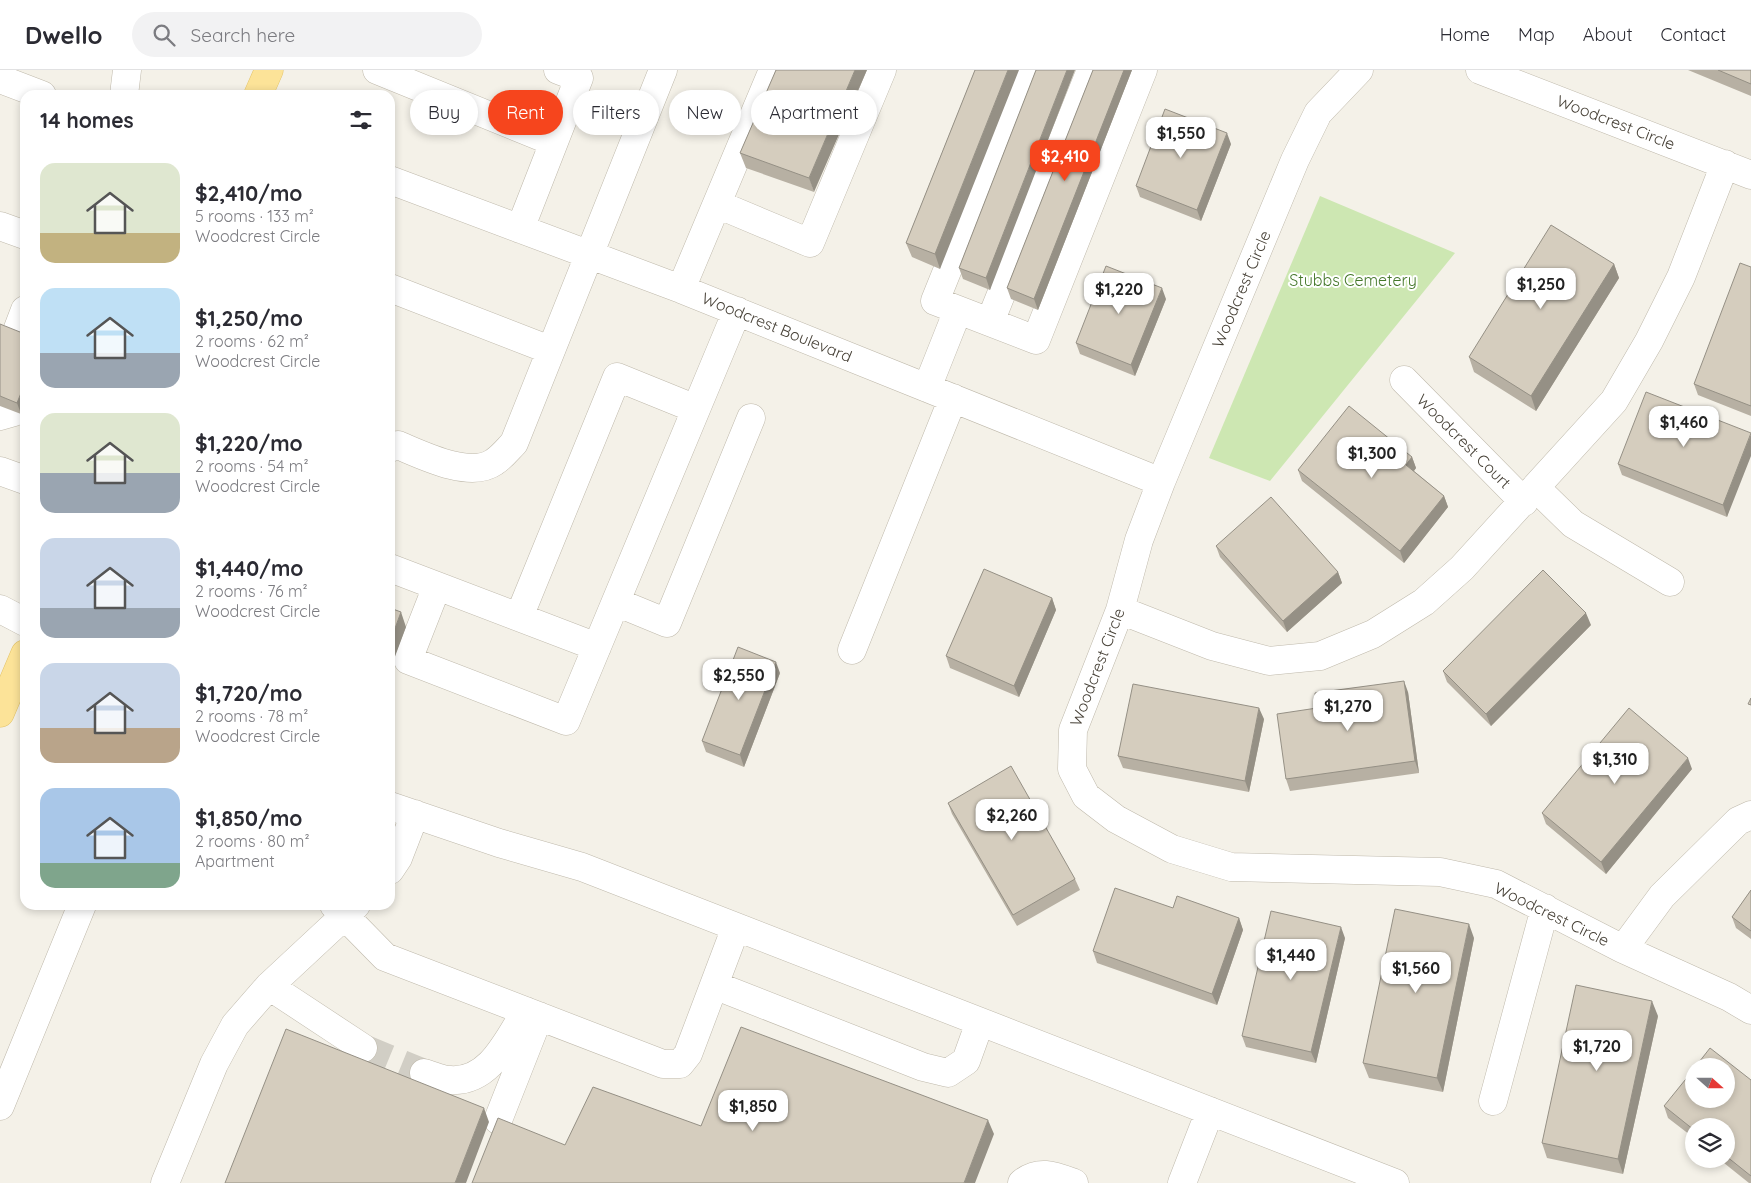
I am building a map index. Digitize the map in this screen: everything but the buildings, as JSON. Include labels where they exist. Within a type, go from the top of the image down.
[{"type":"main road","points":[[260,90],[269,70]]},
{"type":"main road","points":[[0,713],[20,666]]},
{"type":"street","points":[[124,90],[126,70]]},
{"type":"street","points":[[377,70],[554,142]]},
{"type":"street","points":[[520,229],[579,78],[558,70]]},
{"type":"street","points":[[395,441],[432,459],[467,469],[493,463],[514,443],[588,254],[664,70]]},
{"type":"street","points":[[681,289],[773,70]]},
{"type":"street","points":[[717,204],[810,242],[882,70]]},
{"type":"street","points":[[1028,70],[935,301],[1036,340],[1143,70]]},
{"type":"street","points":[[990,322],[1091,70]]},
{"type":"street","name":"Woodcrest Circle","points":[[1360,70],[1318,113],[1295,160],[1161,482],[1140,540],[1120,610],[1073,730],[1072,769],[1086,796],[1116,819],[1172,849],[1231,867],[1440,872],[1496,884],[1624,949],[1662,896],[1738,821],[1751,815]]},
{"type":"street","name":"Woodcrest Circle","points":[[1480,70],[1751,175]]},
{"type":"street","points":[[0,79],[29,90]]},
{"type":"street","points":[[1120,610],[1212,646],[1269,661],[1320,656],[1373,634],[1424,602],[1462,568],[1614,401],[1649,341],[1681,277],[1725,164]]},
{"type":"street","name":"Woodcrest Boulevard","points":[[395,182],[681,289],[1161,482]]},
{"type":"street","points":[[0,226],[20,234]]},
{"type":"street","points":[[395,290],[550,350]]},
{"type":"street","points":[[927,388],[958,310]]},
{"type":"street","points":[[437,586],[408,660],[566,721],[737,311]]},
{"type":"street","points":[[519,618],[617,377],[696,409]]},
{"type":"street","name":"Woodcrest Court","points":[[1404,380],[1530,495],[1573,524],[1670,582]]},
{"type":"street","points":[[852,650],[953,398]]},
{"type":"street","points":[[616,602],[667,623],[751,418]]},
{"type":"street","points":[[0,471],[20,478]]},
{"type":"street","points":[[395,570],[597,647]]},
{"type":"street","points":[[0,609],[20,619]]},
{"type":"street","points":[[395,862],[398,858],[402,810],[499,843],[582,867],[1395,1183]]},
{"type":"street","points":[[1493,1101],[1545,908]]},
{"type":"street","points":[[0,1106],[37,1020],[80,910]]},
{"type":"street","points":[[165,1183],[214,1064],[235,1025],[269,986],[343,910]]},
{"type":"street","points":[[348,910],[385,957],[663,1064],[680,1064],[688,1054],[736,927]]},
{"type":"street","points":[[1624,949],[1729,997],[1751,1010]]},
{"type":"street","points":[[714,985],[923,1067],[948,1073],[966,1061],[980,1022]]},
{"type":"street","points":[[269,986],[363,1048]]},
{"type":"street","points":[[424,1073],[449,1081],[466,1079],[491,1065],[532,1014]]},
{"type":"street","points":[[498,1120],[532,1014]]},
{"type":"street","points":[[1182,1183],[1210,1111]]},
{"type":"street","points":[[1022,1183],[1028,1178],[1048,1173],[1074,1183]]},
{"type":"green space","name":"Stubbs Cemetery","points":[[1320,196],[1455,253],[1270,481],[1209,458]]},
{"type":"tunnel","points":[[363,1048],[424,1073]]}]
